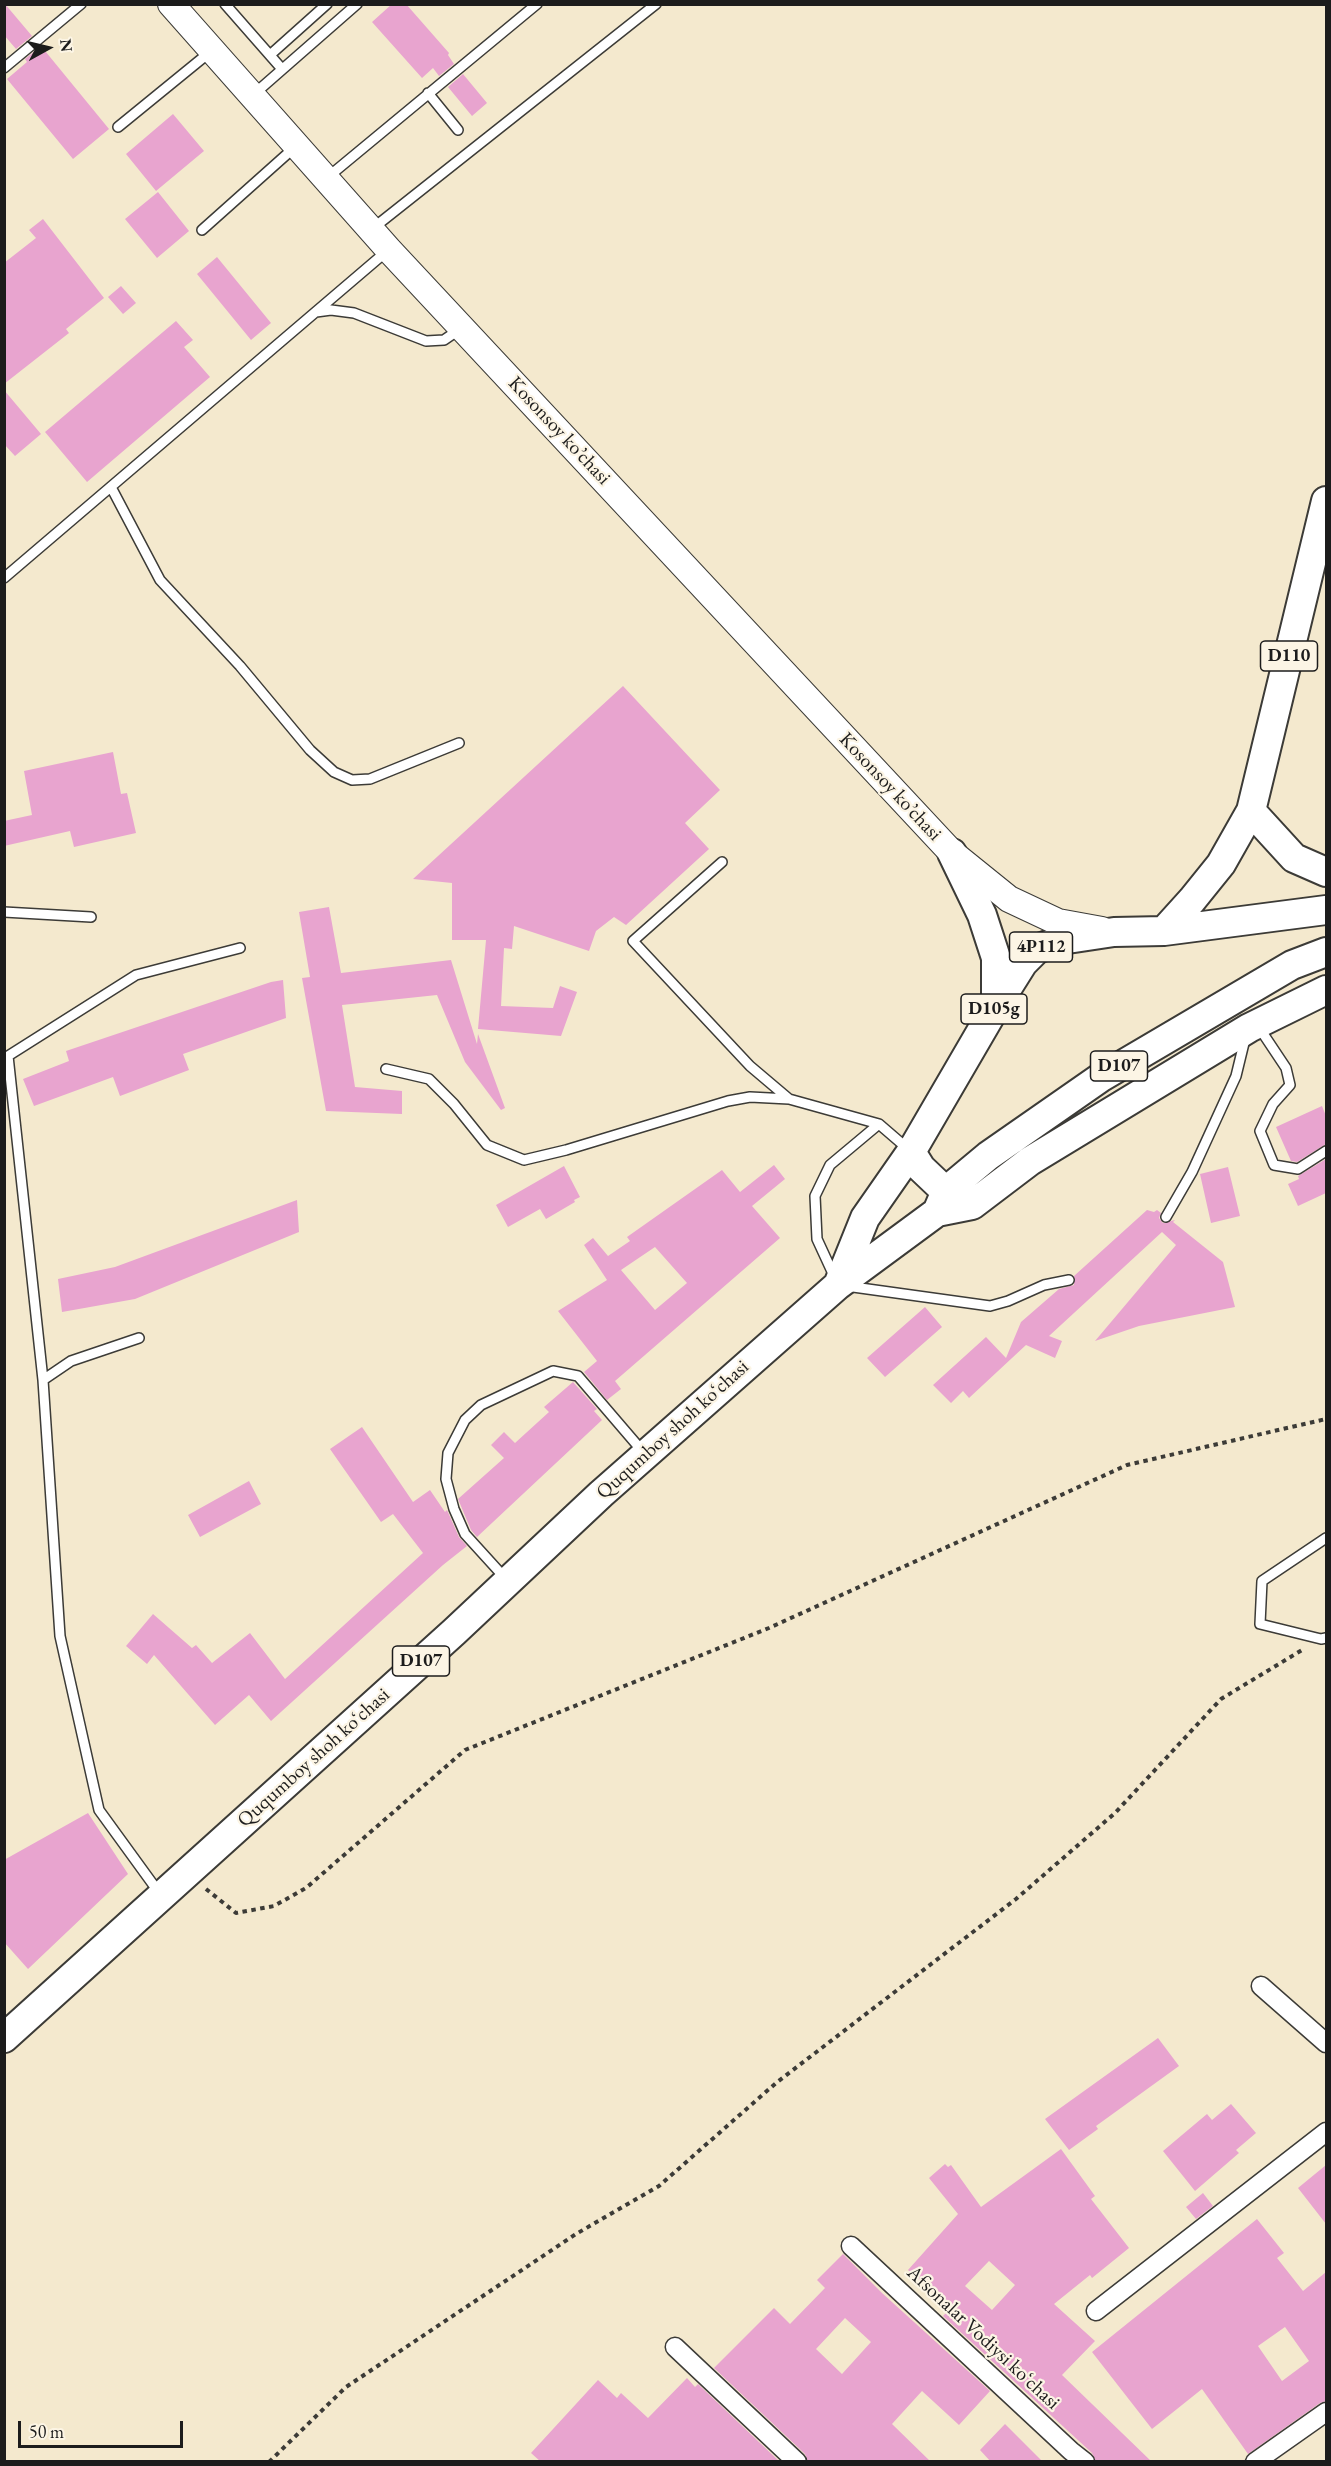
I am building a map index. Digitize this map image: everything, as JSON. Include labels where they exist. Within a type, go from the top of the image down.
[{"type":"main road","name":"Kosonsoy ko’chasi","points":[[171,4],[389,249],[952,853]]},
{"type":"main road","name":"D110","points":[[1164,931],[1221,864],[1251,811],[1326,501]]},
{"type":"main road","points":[[1251,811],[1294,858],[1326,873]]},
{"type":"main road","name":"D105g","points":[[952,853],[1009,899],[1058,922],[1114,932]]},
{"type":"main road","name":"D105g","points":[[838,1285],[865,1218],[911,1152],[996,1006],[996,958],[982,915],[952,853]]},
{"type":"main road","points":[[1114,932],[1164,931],[1326,910]]},
{"type":"main road","name":"4P112","points":[[996,1006],[1023,963],[1038,949],[1061,940],[1114,932]]},
{"type":"main road","name":"D107","points":[[838,1285],[943,1208],[988,1156],[1100,1078],[1292,965],[1326,952]]},
{"type":"main road","name":"D107","points":[[943,1208],[972,1205],[1030,1161],[1255,1025],[1326,990]]},
{"type":"main road","points":[[1255,1025],[1326,1011]]},
{"type":"main road","points":[[911,1152],[943,1208]]},
{"type":"main road","name":"Ququmboy shoh koʻchasi","points":[[4,2038],[187,1874],[646,1454],[838,1285]]},
{"type":"street","points":[[1261,1986],[1326,2043]]},
{"type":"street","points":[[1096,2311],[1326,2132]]},
{"type":"street","name":"Afsonalar Vodiysi koʻchasi","points":[[851,2246],[1085,2462]]},
{"type":"street","points":[[675,2348],[797,2462]]},
{"type":"street","points":[[1255,2462],[1326,2412]]},
{"type":"lane","points":[[4,68],[81,4]]},
{"type":"lane","points":[[225,4],[282,69]]},
{"type":"lane","points":[[270,55],[327,4]]},
{"type":"lane","points":[[252,96],[357,4]]},
{"type":"lane","points":[[326,178],[537,4]]},
{"type":"lane","points":[[372,230],[656,4]]},
{"type":"lane","points":[[118,128],[212,50]]},
{"type":"lane","points":[[428,93],[458,130]]},
{"type":"lane","points":[[202,230],[297,146]]},
{"type":"lane","points":[[4,578],[389,249]]},
{"type":"lane","points":[[316,312],[332,310],[354,314],[426,342],[444,340],[462,327]]},
{"type":"lane","points":[[111,487],[160,580],[240,666],[310,750],[334,772],[352,780],[370,779],[459,743]]},
{"type":"lane","points":[[722,862],[633,941],[750,1066],[789,1099]]},
{"type":"lane","points":[[4,912],[91,917]]},
{"type":"lane","points":[[162,1896],[99,1810],[60,1636],[44,1380],[8,1056],[136,975],[240,948]]},
{"type":"lane","points":[[1255,1025],[1286,1068],[1290,1085],[1273,1104],[1260,1131],[1274,1165],[1298,1168],[1326,1151]]},
{"type":"lane","points":[[1166,1217],[1192,1172],[1236,1076],[1255,1025]]},
{"type":"lane","points":[[386,1069],[429,1079],[454,1104],[487,1145],[524,1160],[566,1150],[728,1101],[750,1097],[789,1099],[879,1124],[911,1152]]},
{"type":"lane","points":[[879,1124],[830,1166],[815,1196],[817,1239],[838,1285],[990,1306],[1008,1301],[1044,1285],[1069,1280]]},
{"type":"lane","points":[[44,1380],[71,1361],[139,1338]]},
{"type":"lane","points":[[507,1581],[465,1534],[451,1499],[446,1479],[448,1454],[465,1420],[481,1405],[553,1371],[578,1376],[646,1454]]},
{"type":"lane","points":[[1324,1639],[1260,1624],[1262,1581],[1326,1538]]},
{"type":"path","points":[[187,1874],[236,1913],[274,1906],[306,1888],[465,1750],[769,1628],[1127,1465],[1326,1419]]},
{"type":"path","points":[[268,2462],[346,2387],[576,2234],[659,2187],[776,2083],[1016,1899],[1115,1813],[1221,1699],[1324,1639]]},
{"type":"building","points":[[5,4],[32,36],[16,49],[4,35]]},
{"type":"building","points":[[392,4],[406,4],[449,53],[454,64],[439,76],[433,68],[422,78],[372,22]]},
{"type":"building","points":[[41,46],[109,129],[73,159],[7,79],[27,62],[25,59]]},
{"type":"building","points":[[463,74],[487,103],[472,116],[448,87]]},
{"type":"building","points":[[173,114],[204,151],[156,191],[126,154]]},
{"type":"building","points":[[158,192],[189,231],[157,258],[125,219]]},
{"type":"building","points":[[43,219],[104,298],[66,329],[69,333],[4,384],[4,263],[36,238],[29,230]]},
{"type":"building","points":[[217,257],[271,323],[251,340],[197,274]]},
{"type":"building","points":[[121,286],[136,303],[123,314],[108,297]]},
{"type":"building","points":[[176,321],[193,340],[184,347],[210,377],[87,482],[45,432]]},
{"type":"building","points":[[4,390],[41,434],[15,456],[4,444]]},
{"type":"building","points":[[623,686],[720,790],[685,823],[709,849],[626,925],[614,917],[596,931],[589,951],[514,926],[512,949],[504,948],[501,1006],[553,1008],[560,986],[577,992],[561,1036],[478,1029],[486,940],[452,940],[452,883],[413,879]]},
{"type":"building","points":[[113,752],[121,794],[127,793],[136,833],[74,847],[70,831],[4,846],[4,821],[32,815],[24,771]]},
{"type":"building","points":[[329,907],[341,973],[451,960],[477,1044],[478,1034],[505,1108],[501,1110],[465,1062],[437,995],[342,1005],[355,1087],[402,1091],[402,1114],[326,1111],[302,978],[310,977],[299,912]]},
{"type":"building","points":[[283,980],[286,1018],[183,1054],[189,1070],[120,1096],[113,1077],[34,1106],[23,1079],[69,1061],[66,1051],[271,982]]},
{"type":"building","points":[[1322,1106],[1326,1116],[1326,1144],[1297,1162],[1291,1161],[1276,1127]]},
{"type":"building","points":[[1326,1159],[1326,1193],[1298,1206],[1288,1184],[1299,1179],[1298,1176]]},
{"type":"building","points":[[774,1165],[785,1179],[752,1206],[780,1238],[615,1381],[621,1389],[607,1400],[584,1372],[597,1361],[558,1311],[607,1280],[584,1245],[593,1238],[608,1256],[630,1241],[627,1237],[722,1170],[740,1192]],"holes":[[[655,1247],[687,1283],[655,1310],[621,1270]]]},
{"type":"building","points":[[564,1166],[580,1197],[546,1219],[540,1209],[508,1227],[496,1205]]},
{"type":"building","points":[[1228,1167],[1240,1216],[1211,1223],[1200,1174]]},
{"type":"building","points":[[297,1200],[299,1232],[135,1299],[62,1312],[58,1279],[115,1267]]},
{"type":"building","points":[[1147,1210],[1154,1212],[1157,1210],[1161,1213],[1159,1218],[1163,1223],[1175,1220],[1173,1222],[1223,1262],[1235,1307],[1139,1326],[1095,1341],[1176,1245],[1162,1232],[1049,1336],[1062,1341],[1055,1358],[1026,1345],[969,1398],[963,1391],[951,1403],[933,1385],[986,1337],[1006,1358],[1021,1322],[1059,1289],[1074,1285],[1074,1276]]},
{"type":"building","points":[[925,1307],[942,1327],[885,1377],[867,1358]]},
{"type":"building","points":[[573,1382],[597,1409],[594,1411],[602,1420],[477,1537],[471,1530],[458,1499],[504,1458],[491,1445],[504,1432],[515,1443],[549,1412],[544,1407]]},
{"type":"building","points":[[362,1427],[413,1502],[430,1490],[445,1512],[447,1510],[459,1537],[467,1546],[443,1565],[271,1721],[249,1695],[215,1725],[154,1655],[147,1664],[126,1646],[153,1614],[192,1648],[196,1645],[212,1663],[250,1633],[285,1679],[423,1553],[393,1514],[381,1522],[330,1449]]},
{"type":"building","points":[[249,1481],[261,1504],[200,1537],[188,1515]]},
{"type":"building","points":[[88,1813],[128,1874],[28,1969],[4,1942],[4,1860]]},
{"type":"building","points":[[1158,2038],[1179,2066],[1096,2126],[1098,2129],[1069,2150],[1045,2119]]},
{"type":"building","points":[[1231,2104],[1256,2133],[1236,2150],[1239,2153],[1195,2191],[1163,2151],[1207,2114],[1212,2120]]},
{"type":"building","points":[[1061,2149],[1095,2196],[1091,2199],[1129,2248],[1092,2278],[1090,2275],[1054,2304],[1095,2341],[1062,2375],[1152,2462],[1096,2462],[1092,2453],[943,2316],[951,2308],[908,2270],[958,2214],[929,2178],[945,2164],[948,2167],[951,2165],[981,2207]],"holes":[[[989,2261],[1015,2285],[992,2310],[965,2286]]]},
{"type":"building","points":[[1326,2165],[1326,2224],[1298,2188]]},
{"type":"building","points":[[1203,2193],[1213,2206],[1196,2219],[1186,2207]]},
{"type":"building","points":[[1257,2219],[1284,2253],[1277,2258],[1303,2291],[1326,2272],[1326,2401],[1248,2454],[1202,2389],[1152,2429],[1092,2352]],"holes":[[[1285,2327],[1309,2361],[1282,2381],[1258,2346]]]},
{"type":"building","points":[[843,2254],[882,2293],[990,2391],[959,2425],[922,2391],[892,2424],[931,2462],[808,2462],[805,2454],[714,2368],[774,2308],[790,2324],[825,2288],[817,2280]],"holes":[[[845,2318],[871,2342],[842,2374],[816,2349]]]},
{"type":"building","points":[[687,2378],[695,2387],[698,2384],[780,2462],[541,2462],[531,2453],[598,2380],[617,2398],[621,2393],[648,2418]]},
{"type":"building","points":[[1005,2424],[1043,2462],[991,2462],[980,2450]]}]
